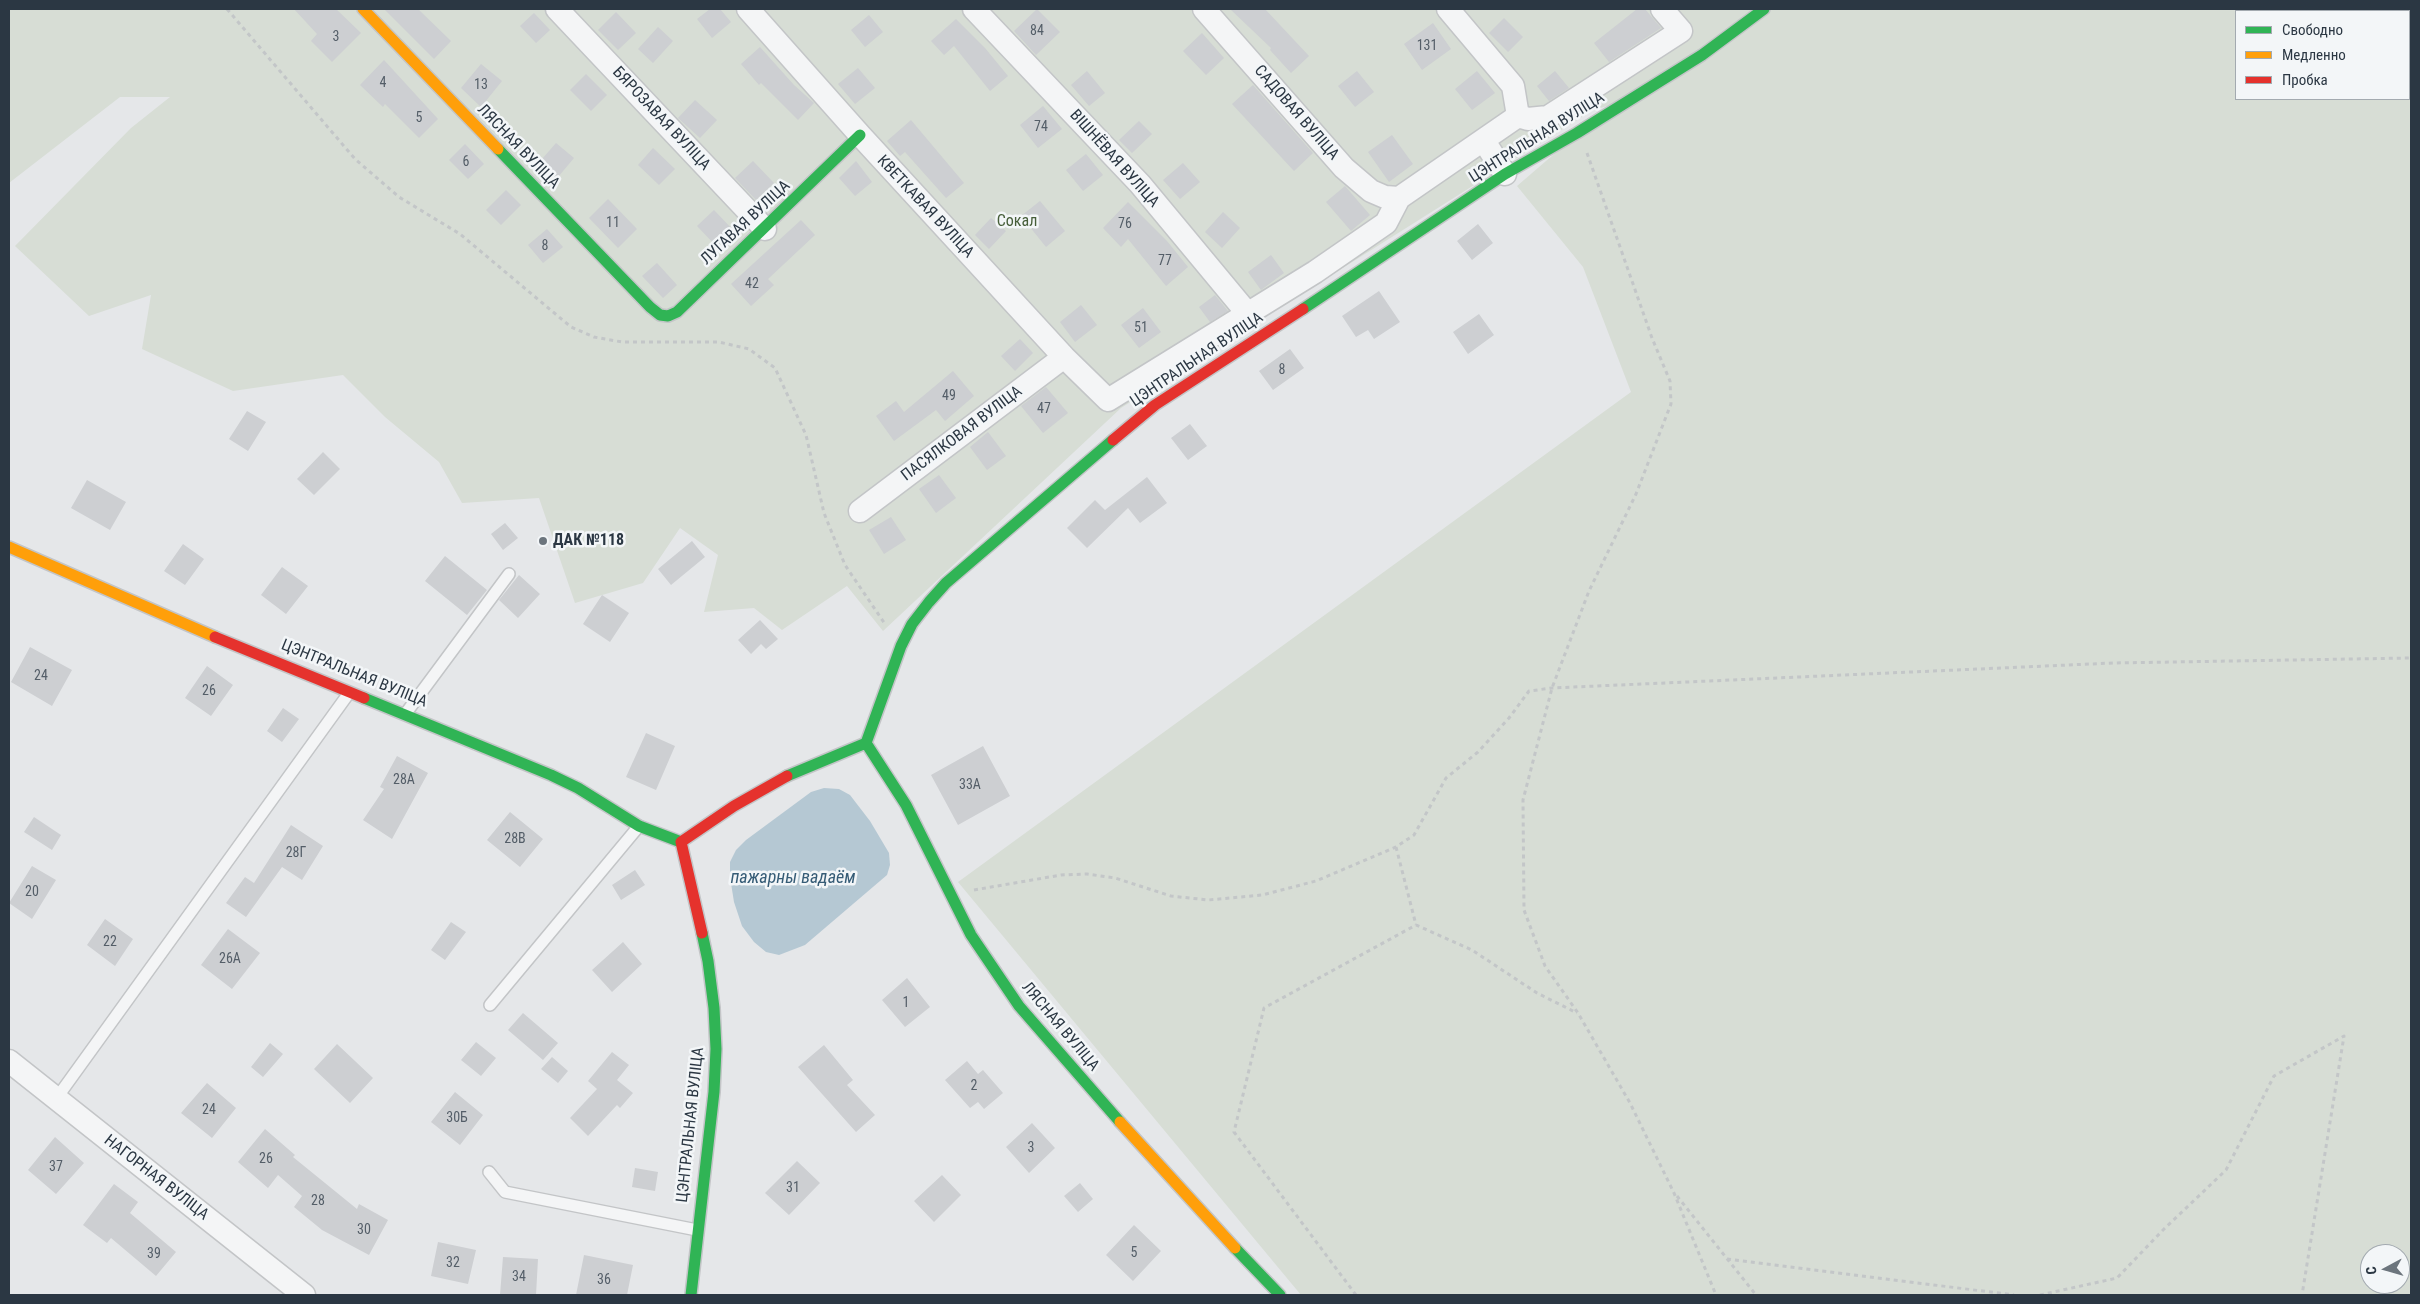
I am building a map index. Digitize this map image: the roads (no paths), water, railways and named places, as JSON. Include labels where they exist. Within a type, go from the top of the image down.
[{"type":"street","name":"ЛЯСНАЯ ВУЛІЦА","points":[[363,9],[650,307]]},
{"type":"street","name":"БЯРОЗАВАЯ ВУЛІЦА","points":[[557,9],[765,229]]},
{"type":"street","name":"КВЕТКАВАЯ ВУЛІЦА","points":[[748,9],[860,135],[1064,357],[1108,400],[1248,314]]},
{"type":"street","name":"ВІШНЁВАЯ ВУЛІЦА","points":[[974,9],[1140,184],[1248,314]]},
{"type":"street","name":"САДОВАЯ ВУЛІЦА","points":[[1204,9],[1344,168],[1371,191],[1385,197],[1399,198]]},
{"type":"street","points":[[1448,9],[1469,31],[1513,86],[1518,116]]},
{"type":"street","points":[[1518,116],[1528,119],[1548,117],[1680,31],[1662,9]]},
{"type":"street","name":"ЦЭНТРАЛЬНАЯ ВУЛІЦА","points":[[866,743],[900,646],[912,624],[946,584],[1155,405],[1425,230],[1505,174],[1577,133],[1702,55],[1764,9]]},
{"type":"street","points":[[1248,314],[1315,272],[1386,223],[1399,198],[1518,116]]},
{"type":"street","name":"ЛУГАВАЯ ВУЛІЦА","points":[[650,307],[660,315],[668,316],[676,312],[765,229],[860,135]]},
{"type":"street","points":[[1484,141],[1505,174]]},
{"type":"street","name":"ПАСЯЛКОВАЯ ВУЛІЦА","points":[[860,511],[1064,357]]},
{"type":"street","name":"ЦЭНТРАЛЬНАЯ ВУЛІЦА","points":[[9,548],[141,606],[350,690],[551,774],[578,788],[639,826],[681,842],[708,961],[715,1016],[716,1049],[714,1092],[691,1295]]},
{"type":"street","name":"ЛЯСНАЯ ВУЛІЦА","points":[[866,743],[906,805],[971,936],[1019,1006],[1167,1175],[1280,1295]]},
{"type":"street","points":[[681,842],[734,806],[787,776],[866,743]]},
{"type":"street","name":"НАГОРНАЯ ВУЛІЦА","points":[[11,1067],[56,1099],[304,1295]]},
{"type":"lane","points":[[406,713],[509,574]]},
{"type":"lane","points":[[56,1099],[350,690]]},
{"type":"lane","points":[[490,1004],[639,826]]},
{"type":"lane","points":[[489,1172],[505,1192],[697,1230]]},
{"type":"water","name":"пажарны вадаём","points":[[824,788],[839,789],[850,795],[870,821],[889,853],[890,865],[887,875],[805,945],[779,955],[766,952],[754,942],[742,926],[734,902],[730,862],[736,850],[746,840],[811,792]]},
{"type":"place","name":"ДАК №118","points":[[543,541]]},
{"type":"park label","name":"Сокал","points":[[1017,222]]}]
